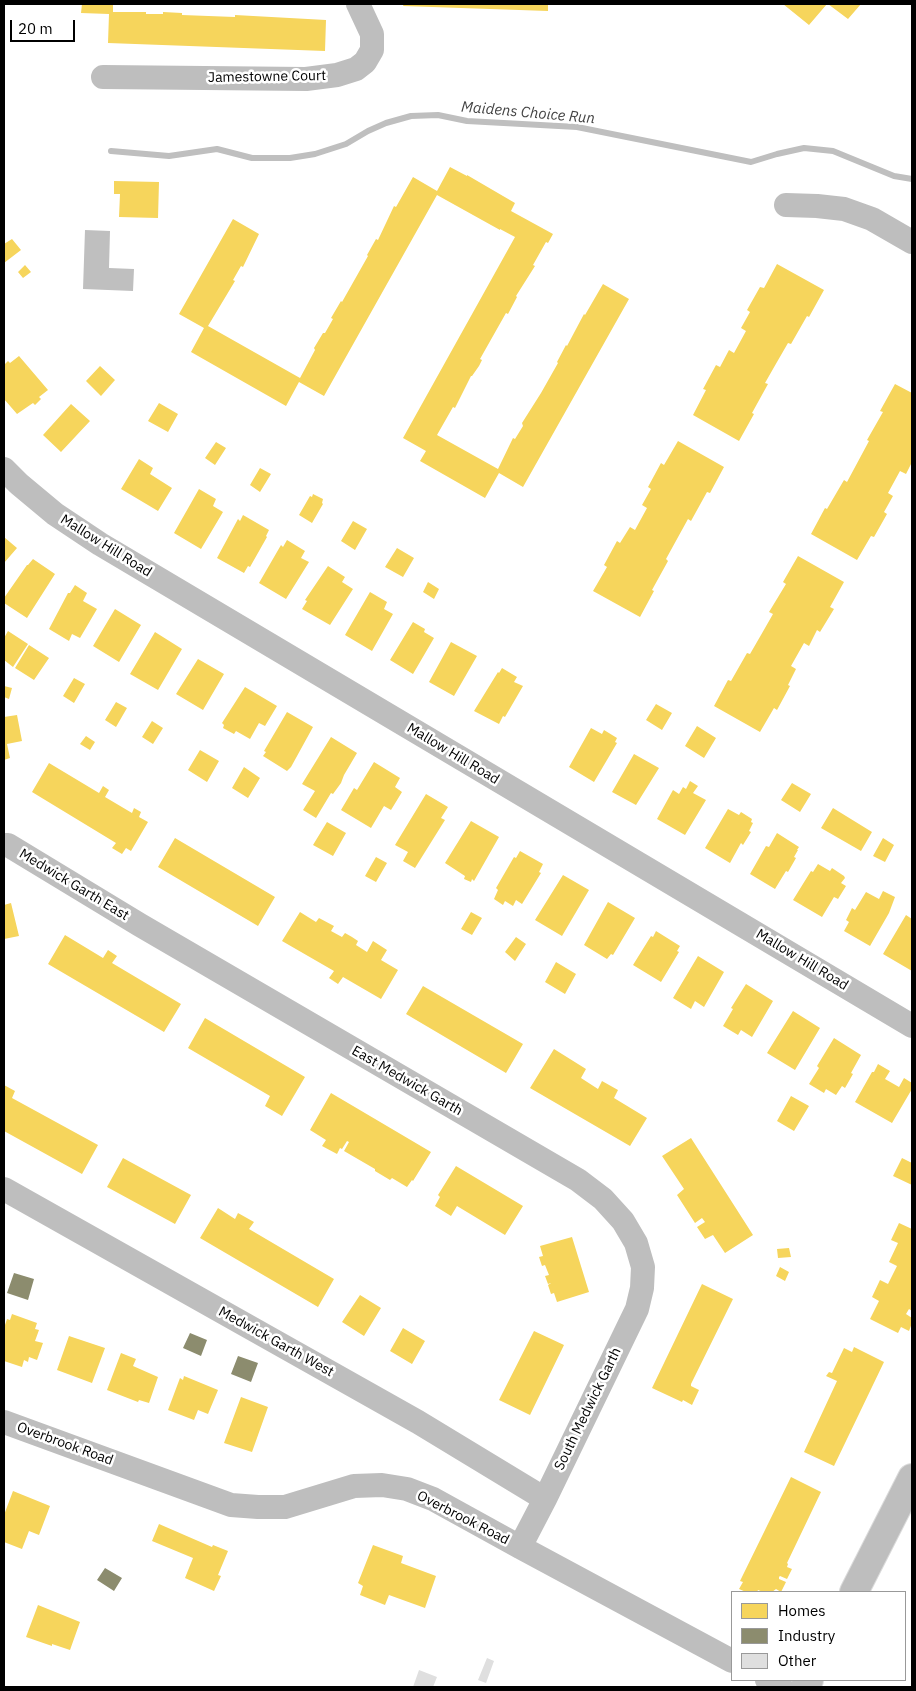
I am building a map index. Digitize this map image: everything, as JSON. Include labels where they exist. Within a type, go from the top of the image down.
[{"type":"main road","points":[[855,1591],[912,1478]]},
{"type":"street","name":"Jamestowne Court","points":[[103,77],[306,78],[337,76],[356,69],[365,62],[372,50],[372,34],[358,4]]},
{"type":"street","points":[[786,205],[844,209],[872,219],[912,242]]},
{"type":"street","name":"Mallow Hill Road","points":[[4,469],[55,514],[100,544],[912,1026]]},
{"type":"street","name":"Medwick Garth East","points":[[6,845],[140,925]]},
{"type":"street","name":"East Medwick Garth","points":[[140,925],[578,1180],[603,1199],[623,1221],[636,1244],[643,1267]]},
{"type":"street","name":"Medwick Garth West","points":[[4,1189],[418,1422],[545,1499]]},
{"type":"street","name":"South Medwick Garth","points":[[520,1547],[637,1309],[642,1288],[643,1267]]},
{"type":"street","name":"Overbrook Road","points":[[4,1422],[231,1505],[258,1508],[285,1507],[354,1486],[382,1485],[407,1489],[433,1499],[731,1660]]},
{"type":"street","points":[[769,1681],[780,1687]]},
{"type":"shaded area","points":[[85,230],[110,231],[109,268],[134,269],[133,291],[83,289]]},
{"type":"building: Homes","points":[[82,4],[113,4],[113,12],[163,14],[163,12],[182,13],[182,15],[235,17],[235,15],[326,20],[325,51],[108,43],[109,14],[81,13]]},
{"type":"building: Homes","points":[[404,4],[548,4],[548,11],[403,6]]},
{"type":"building: Homes","points":[[783,4],[827,4],[809,25]]},
{"type":"building: Homes","points":[[828,4],[861,4],[848,19]]},
{"type":"building: Homes","points":[[450,167],[515,203],[511,211],[553,234],[548,243],[546,242],[508,314],[506,313],[480,359],[482,360],[479,366],[471,376],[455,408],[453,407],[437,435],[498,469],[513,438],[515,439],[523,426],[522,423],[603,284],[629,299],[523,487],[499,473],[485,498],[420,461],[426,451],[403,438],[515,237],[437,195],[324,396],[299,382],[286,406],[191,352],[204,328],[179,314],[233,219],[259,234],[243,267],[241,266],[233,280],[235,281],[208,326],[300,378],[315,350],[314,348],[323,333],[325,333],[333,319],[331,318],[342,302],[376,239],[378,240],[394,206],[396,207],[413,177],[437,191]]},
{"type":"building: Homes","points":[[114,181],[159,182],[158,218],[119,217],[120,194],[114,194]]},
{"type":"building: Homes","points":[[12,239],[21,250],[4,263],[4,244]]},
{"type":"building: Homes","points":[[777,264],[824,290],[791,344],[788,343],[765,383],[768,384],[739,441],[693,415],[706,390],[703,389],[716,365],[720,367],[729,350],[734,353],[746,331],[741,328],[750,312],[747,310],[760,287],[764,288]]},
{"type":"building: Homes","points":[[25,265],[31,272],[23,278],[18,272]]},
{"type":"building: Homes","points":[[19,356],[48,390],[39,397],[41,399],[35,405],[33,403],[17,414],[4,399],[4,365]]},
{"type":"building: Homes","points":[[100,366],[115,380],[101,396],[86,381]]},
{"type":"building: Homes","points":[[895,384],[912,393],[912,462],[906,474],[900,471],[888,493],[893,496],[884,512],[887,514],[874,537],[871,536],[857,560],[811,534],[825,508],[827,509],[844,480],[847,482],[869,441],[867,440],[883,412],[880,411]]},
{"type":"building: Homes","points":[[159,403],[178,414],[168,432],[148,421]]},
{"type":"building: Homes","points":[[71,404],[90,421],[61,452],[43,435]]},
{"type":"building: Homes","points":[[678,441],[724,467],[710,493],[707,492],[691,521],[688,519],[666,559],[668,561],[640,617],[593,591],[607,567],[604,565],[617,541],[620,543],[630,527],[635,530],[647,508],[642,505],[651,489],[648,487],[661,463],[664,465]]},
{"type":"building: Homes","points":[[216,442],[226,448],[215,465],[205,458]]},
{"type":"building: Homes","points":[[139,459],[153,468],[150,474],[172,488],[158,511],[121,489]]},
{"type":"building: Homes","points":[[260,468],[271,474],[260,492],[250,485]]},
{"type":"building: Homes","points":[[199,489],[216,499],[213,506],[223,512],[201,549],[174,533]]},
{"type":"building: Homes","points":[[313,494],[323,499],[323,504],[312,523],[299,515]]},
{"type":"building: Homes","points":[[243,515],[269,530],[250,567],[248,566],[244,573],[217,558],[238,519],[240,521]]},
{"type":"building: Homes","points":[[353,521],[367,529],[355,550],[341,541]]},
{"type":"building: Homes","points":[[4,537],[17,548],[4,563]]},
{"type":"building: Homes","points":[[287,540],[305,551],[301,558],[309,562],[286,599],[259,583],[281,545],[283,547]]},
{"type":"building: Homes","points":[[397,548],[414,558],[403,577],[385,567]]},
{"type":"building: Homes","points":[[798,556],[844,582],[830,607],[834,609],[820,632],[817,630],[809,646],[804,643],[791,666],[796,669],[788,685],[790,686],[777,710],[774,708],[760,732],[714,706],[728,680],[731,681],[747,653],[750,654],[773,614],[769,612],[786,584],[783,582]]},
{"type":"building: Homes","points":[[33,559],[55,574],[27,618],[4,603],[4,598]]},
{"type":"building: Homes","points":[[328,566],[345,577],[342,582],[353,589],[330,625],[302,609],[307,601],[305,600]]},
{"type":"building: Homes","points":[[428,582],[439,589],[434,599],[423,592]]},
{"type":"building: Homes","points":[[75,585],[87,593],[83,601],[97,609],[80,638],[72,634],[69,641],[49,629],[68,593],[70,593]]},
{"type":"building: Homes","points":[[370,592],[387,602],[384,609],[393,614],[372,651],[345,635]]},
{"type":"building: Homes","points":[[115,609],[141,625],[119,662],[93,646]]},
{"type":"building: Homes","points":[[413,622],[425,629],[424,632],[434,638],[413,674],[390,660]]},
{"type":"building: Homes","points":[[8,631],[28,644],[13,667],[4,660],[4,638]]},
{"type":"building: Homes","points":[[155,632],[182,649],[158,690],[130,674]]},
{"type":"building: Homes","points":[[451,642],[477,656],[454,696],[429,682]]},
{"type":"building: Homes","points":[[29,645],[49,658],[34,680],[15,668]]},
{"type":"building: Homes","points":[[198,659],[224,674],[203,710],[176,694]]},
{"type":"building: Homes","points":[[502,668],[517,677],[514,682],[523,686],[499,724],[474,711]]},
{"type":"building: Homes","points":[[74,678],[85,684],[74,703],[63,696]]},
{"type":"building: Homes","points":[[4,686],[12,688],[9,699],[4,697]]},
{"type":"building: Homes","points":[[245,687],[277,706],[265,726],[259,723],[250,739],[236,731],[234,734],[223,728],[224,725],[222,723]]},
{"type":"building: Homes","points":[[116,702],[127,708],[116,727],[105,720]]},
{"type":"building: Homes","points":[[656,704],[672,713],[662,730],[646,720]]},
{"type":"building: Homes","points":[[287,712],[313,727],[287,771],[263,756],[266,752],[264,751]]},
{"type":"building: Homes","points":[[17,715],[22,741],[7,744],[10,758],[4,760],[4,717]]},
{"type":"building: Homes","points":[[152,721],[163,728],[153,744],[142,737]]},
{"type":"building: Homes","points":[[697,726],[716,738],[704,758],[685,746]]},
{"type":"building: Homes","points":[[591,728],[602,734],[604,730],[617,738],[615,742],[617,743],[594,782],[569,767]]},
{"type":"building: Homes","points":[[86,736],[95,742],[90,750],[80,744]]},
{"type":"building: Homes","points":[[331,737],[357,753],[341,783],[333,794],[331,793],[316,818],[303,810],[315,791],[302,784]]},
{"type":"building: Homes","points":[[200,750],[219,761],[207,782],[188,770]]},
{"type":"building: Homes","points":[[634,754],[659,768],[636,805],[612,792]]},
{"type":"building: Homes","points":[[374,762],[400,778],[395,787],[402,792],[391,810],[384,806],[371,828],[341,810],[354,788],[357,790]]},
{"type":"building: Homes","points":[[49,763],[99,793],[103,786],[109,790],[105,797],[132,813],[134,808],[141,812],[139,817],[148,822],[131,851],[126,848],[122,854],[112,848],[116,843],[32,792]]},
{"type":"building: Homes","points":[[244,767],[260,778],[248,798],[232,788]]},
{"type":"building: Homes","points":[[690,781],[698,786],[693,793],[706,800],[685,835],[657,819],[673,790],[679,794],[683,787],[686,789]]},
{"type":"building: Homes","points":[[792,783],[811,794],[800,812],[781,800]]},
{"type":"building: Homes","points":[[426,794],[448,807],[441,818],[445,820],[415,868],[403,861],[408,852],[395,845]]},
{"type":"building: Homes","points":[[833,808],[872,832],[861,851],[821,828]]},
{"type":"building: Homes","points":[[728,809],[739,815],[741,812],[752,819],[751,822],[753,823],[749,831],[751,832],[743,845],[741,843],[730,863],[705,848]]},
{"type":"building: Homes","points":[[471,821],[499,837],[474,881],[472,879],[471,882],[464,879],[465,876],[445,863]]},
{"type":"building: Homes","points":[[327,822],[346,833],[333,856],[313,845]]},
{"type":"building: Homes","points":[[777,833],[799,847],[794,857],[796,858],[788,872],[786,871],[775,889],[750,874],[766,846],[769,847]]},
{"type":"building: Homes","points":[[175,838],[275,897],[258,926],[158,867]]},
{"type":"building: Homes","points":[[883,838],[894,845],[885,862],[873,856]]},
{"type":"building: Homes","points":[[520,851],[543,864],[539,872],[541,873],[522,904],[516,900],[513,906],[505,901],[503,905],[494,899],[498,890],[496,888],[514,857],[516,858]]},
{"type":"building: Homes","points":[[376,857],[387,863],[376,882],[365,876]]},
{"type":"building: Homes","points":[[818,864],[830,871],[832,868],[844,876],[845,878],[841,883],[846,886],[838,899],[834,897],[822,917],[793,900],[811,871],[813,872]]},
{"type":"building: Homes","points":[[563,875],[589,890],[562,936],[535,920]]},
{"type":"building: Homes","points":[[883,891],[895,897],[889,913],[870,946],[844,931],[849,922],[846,920],[852,908],[855,910],[866,892],[879,899]]},
{"type":"building: Homes","points":[[608,902],[635,918],[613,955],[611,954],[607,959],[584,945]]},
{"type":"building: Homes","points":[[11,903],[19,936],[4,939],[4,905]]},
{"type":"building: Homes","points":[[300,912],[316,922],[319,918],[334,926],[331,931],[342,937],[345,933],[352,937],[358,941],[356,945],[367,952],[373,941],[387,950],[381,960],[398,970],[381,999],[343,977],[338,984],[329,978],[334,971],[282,941]]},
{"type":"building: Homes","points":[[471,912],[482,918],[472,935],[461,929]]},
{"type":"building: Homes","points":[[906,915],[912,919],[912,971],[883,954]]},
{"type":"building: Homes","points":[[656,931],[680,946],[677,951],[679,952],[661,982],[633,965]]},
{"type":"building: Homes","points":[[65,935],[103,958],[108,950],[117,956],[112,963],[181,1004],[164,1032],[48,964]]},
{"type":"building: Homes","points":[[516,937],[526,944],[515,961],[505,952]]},
{"type":"building: Homes","points":[[698,956],[724,972],[704,1007],[695,1001],[691,1009],[673,998]]},
{"type":"building: Homes","points":[[556,962],[576,974],[565,994],[545,982]]},
{"type":"building: Homes","points":[[746,984],[773,1001],[752,1037],[741,1030],[738,1035],[723,1026],[733,1009],[731,1008]]},
{"type":"building: Homes","points":[[423,986],[523,1044],[506,1073],[406,1014]]},
{"type":"building: Homes","points":[[793,1011],[820,1028],[795,1070],[767,1053]]},
{"type":"building: Homes","points":[[205,1018],[305,1077],[282,1116],[265,1106],[270,1096],[188,1048]]},
{"type":"building: Homes","points":[[834,1038],[861,1055],[845,1088],[842,1086],[836,1095],[826,1089],[824,1093],[809,1084],[819,1068],[817,1066]]},
{"type":"building: Homes","points":[[554,1049],[586,1069],[581,1078],[598,1089],[602,1081],[618,1090],[614,1098],[647,1118],[630,1146],[530,1088]]},
{"type":"building: Homes","points":[[878,1064],[890,1071],[885,1079],[899,1087],[904,1078],[912,1083],[912,1089],[892,1123],[855,1102]]},
{"type":"building: Homes","points":[[4,1085],[15,1091],[12,1098],[98,1145],[82,1174],[4,1131]]},
{"type":"building: Homes","points":[[331,1093],[431,1152],[413,1181],[407,1187],[392,1178],[390,1180],[344,1151],[349,1142],[347,1141],[337,1154],[322,1146],[326,1140],[310,1130]]},
{"type":"building: Homes","points":[[791,1096],[809,1106],[794,1131],[777,1121]]},
{"type":"building: Homes","points":[[691,1138],[753,1235],[725,1253],[713,1235],[705,1239],[697,1227],[705,1222],[702,1218],[695,1223],[677,1195],[684,1189],[662,1156]]},
{"type":"building: Homes","points":[[123,1158],[191,1195],[175,1224],[107,1187]]},
{"type":"building: Homes","points":[[902,1158],[912,1163],[912,1185],[893,1176]]},
{"type":"building: Homes","points":[[456,1166],[523,1206],[505,1235],[457,1206],[451,1216],[435,1206],[440,1197],[438,1195]]},
{"type":"building: Homes","points":[[218,1208],[235,1219],[238,1213],[254,1222],[249,1229],[334,1279],[318,1307],[200,1238]]},
{"type":"building: Homes","points":[[899,1223],[912,1229],[912,1311],[909,1309],[906,1314],[912,1318],[912,1323],[909,1331],[901,1327],[898,1333],[870,1319],[879,1301],[872,1297],[880,1280],[888,1284],[897,1266],[889,1262],[898,1243],[891,1240]]},
{"type":"building: Homes","points":[[572,1237],[589,1292],[557,1302],[554,1293],[551,1294],[548,1285],[551,1283],[548,1284],[545,1276],[549,1275],[545,1265],[542,1266],[539,1257],[543,1256],[540,1246]]},
{"type":"building: Homes","points":[[789,1248],[791,1257],[778,1258],[777,1249]]},
{"type":"building: Homes","points":[[780,1267],[789,1272],[785,1281],[776,1276]]},
{"type":"building: Homes","points":[[702,1284],[733,1299],[691,1384],[691,1386],[699,1390],[692,1405],[652,1388]]},
{"type":"building: Homes","points":[[360,1295],[381,1308],[364,1336],[342,1322]]},
{"type":"building: Homes","points":[[12,1314],[37,1323],[35,1329],[39,1330],[35,1341],[43,1343],[37,1360],[29,1357],[28,1362],[24,1360],[22,1367],[4,1361],[4,1328],[7,1319],[10,1320]]},
{"type":"building: Homes","points":[[403,1328],[425,1341],[412,1364],[390,1351]]},
{"type":"building: Homes","points":[[534,1331],[564,1345],[530,1415],[499,1400]]},
{"type":"building: Homes","points":[[69,1336],[105,1348],[92,1383],[57,1370]]},
{"type":"building: Homes","points":[[854,1347],[884,1362],[834,1466],[804,1452],[837,1381],[826,1376],[829,1372],[832,1373],[844,1348],[852,1352]]},
{"type":"building: Homes","points":[[121,1353],[136,1359],[133,1366],[158,1377],[149,1403],[139,1400],[138,1402],[107,1390]]},
{"type":"building: Homes","points":[[184,1376],[218,1390],[208,1414],[198,1410],[194,1420],[168,1410],[180,1378],[183,1380]]},
{"type":"building: Homes","points":[[241,1397],[268,1407],[252,1452],[224,1443]]},
{"type":"building: Homes","points":[[791,1477],[821,1492],[787,1563],[787,1567],[792,1569],[787,1579],[779,1577],[779,1579],[786,1582],[782,1591],[776,1589],[773,1591],[744,1591],[739,1589],[743,1582],[740,1581]]},
{"type":"building: Homes","points":[[13,1491],[50,1506],[39,1535],[29,1531],[22,1549],[4,1542],[4,1515]]},
{"type":"building: Homes","points":[[159,1524],[212,1547],[213,1545],[228,1551],[218,1575],[221,1576],[214,1591],[185,1578],[193,1558],[152,1541]]},
{"type":"building: Homes","points":[[373,1545],[403,1556],[401,1563],[436,1576],[425,1608],[389,1595],[385,1605],[360,1595],[363,1586],[358,1583]]},
{"type":"building: Homes","points":[[38,1605],[80,1622],[70,1650],[26,1637]]},
{"type":"building: Industry","points":[[14,1273],[34,1279],[28,1300],[7,1293]]},
{"type":"building: Industry","points":[[190,1333],[207,1340],[201,1356],[183,1348]]},
{"type":"building: Industry","points":[[238,1356],[258,1363],[251,1382],[231,1374]]},
{"type":"building: Industry","points":[[105,1568],[122,1578],[114,1591],[97,1580]]},
{"type":"building: Other","points":[[487,1658],[494,1661],[486,1683],[478,1680]]},
{"type":"building: Other","points":[[419,1670],[437,1677],[433,1687],[413,1687]]},
{"type":"waterway","name":"Maidens Choice Run","points":[[111,151],[169,156],[217,149],[252,158],[290,158],[315,154],[346,144],[386,123],[411,116],[438,115],[467,121],[577,127],[751,162],[804,148],[833,151],[894,176],[912,179]]}]
